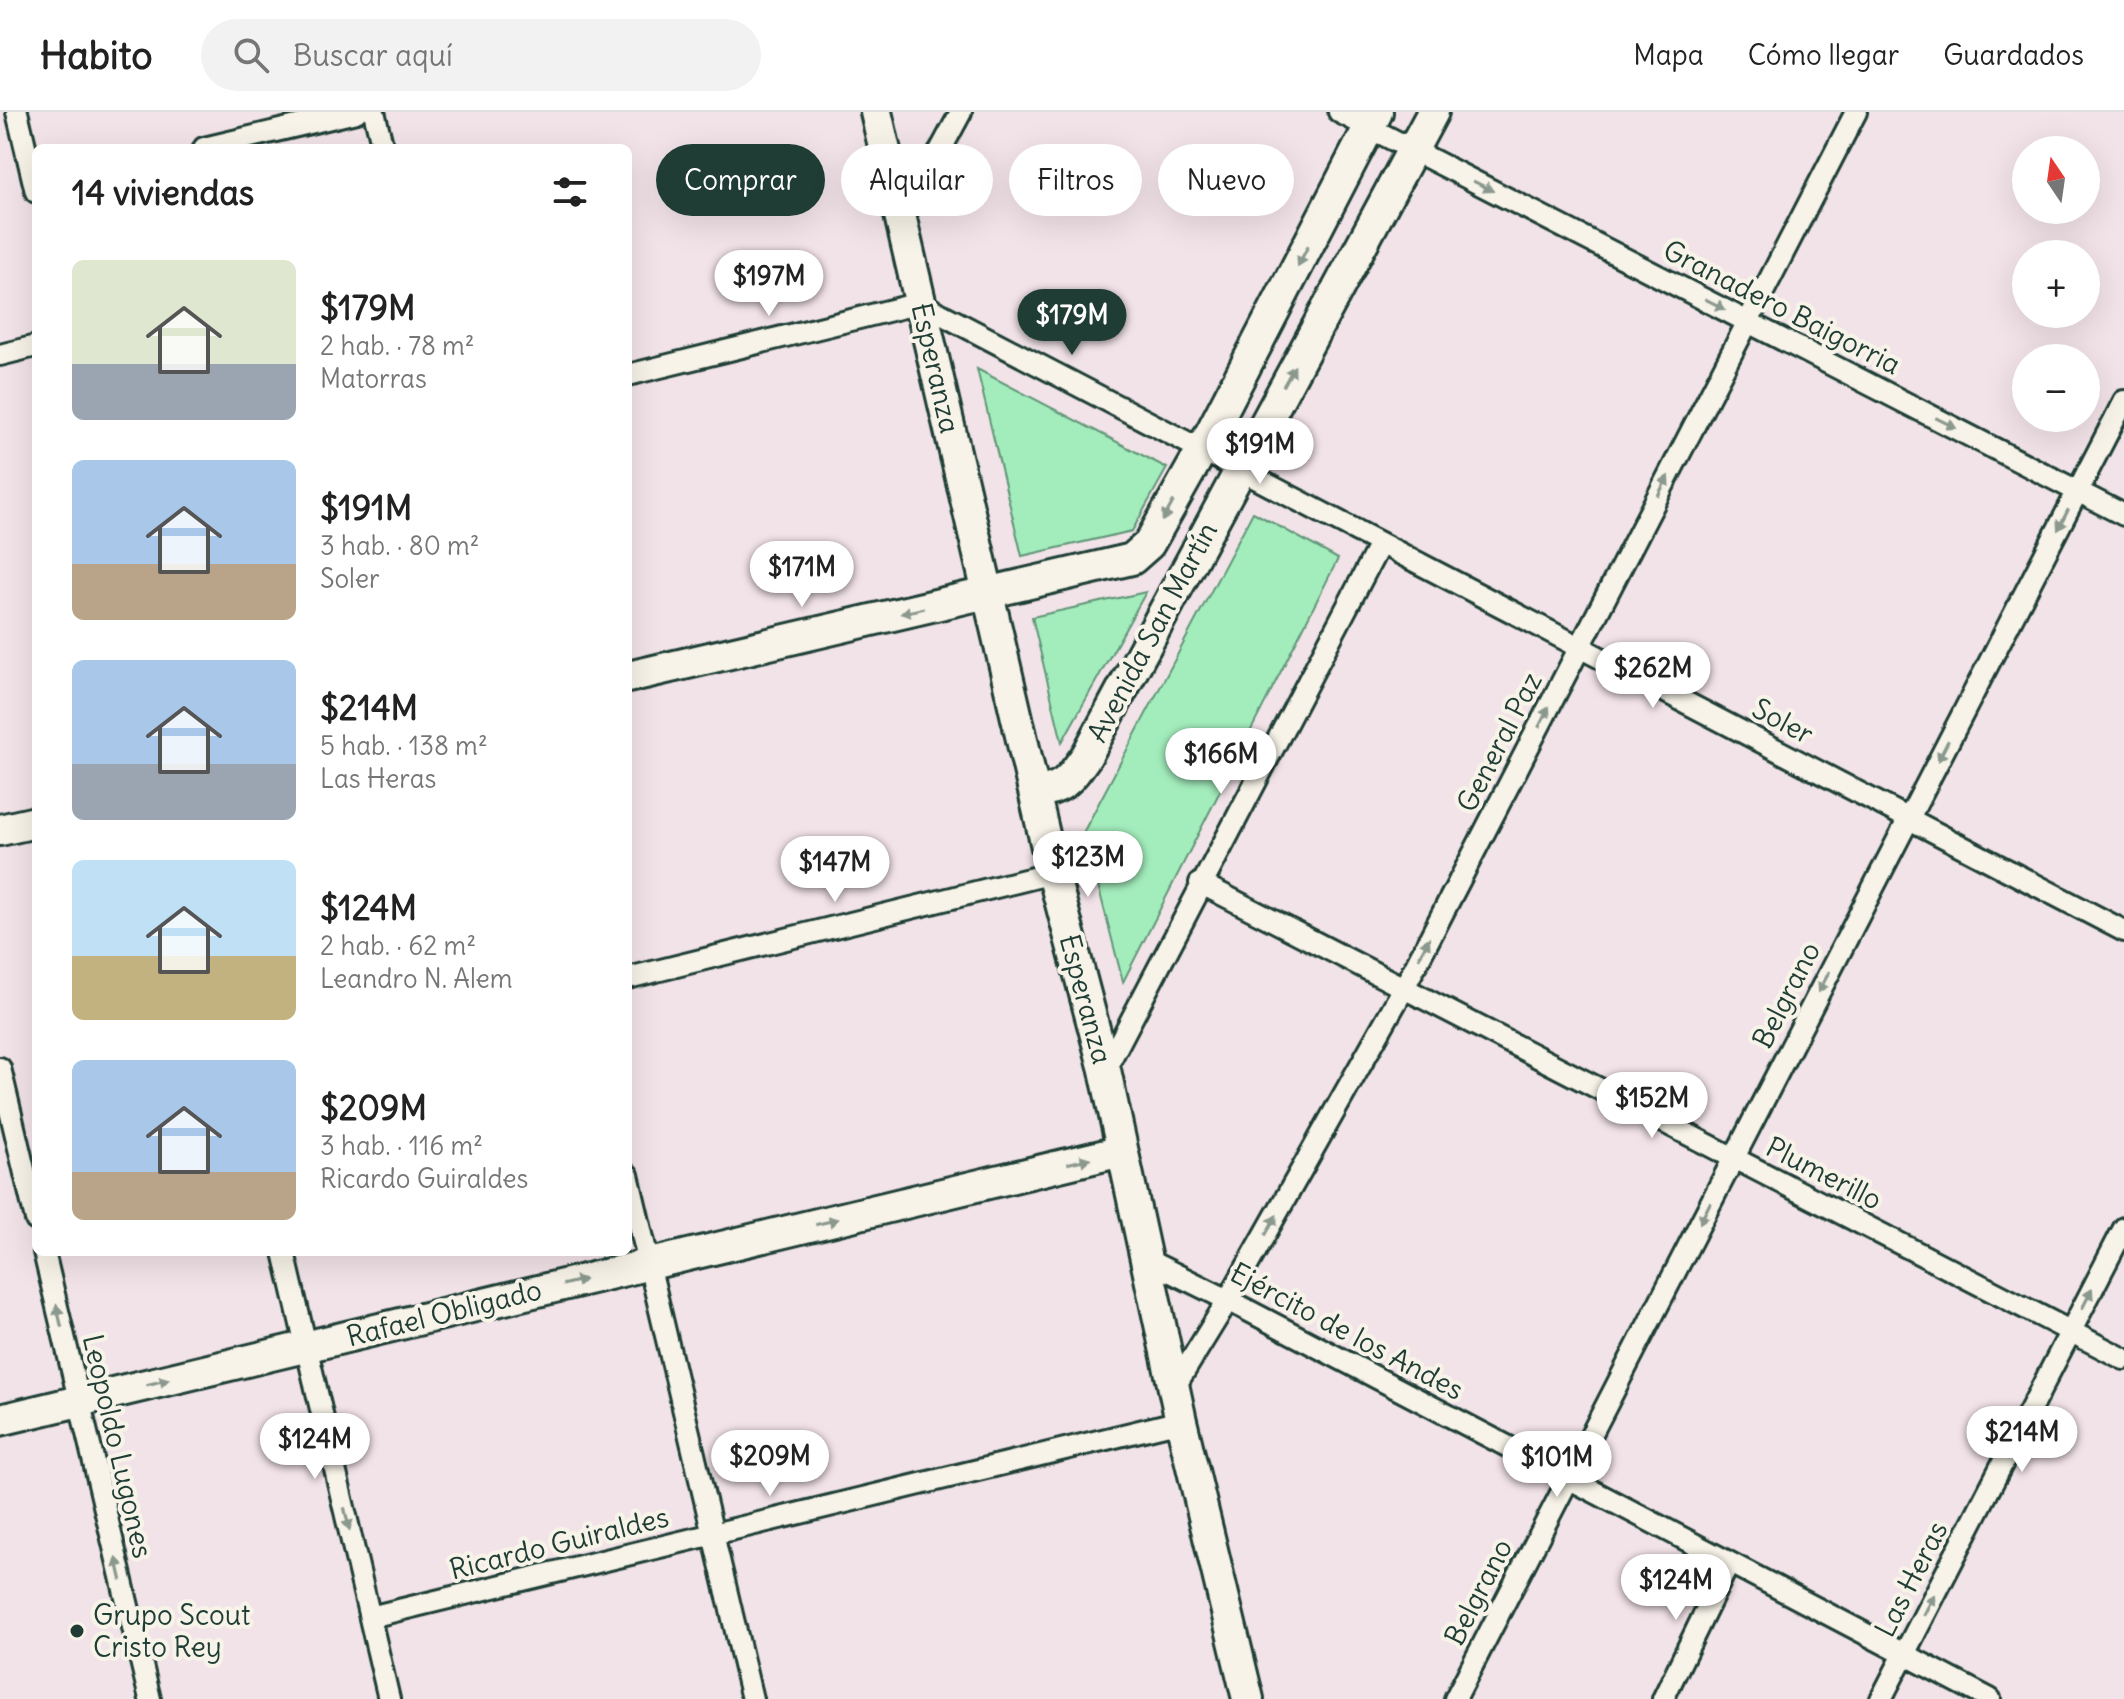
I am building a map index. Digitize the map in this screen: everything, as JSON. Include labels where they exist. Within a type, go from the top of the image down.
[{"type":"main road","name":"Esperanza","points":[[876,112],[1053,873],[1105,1070],[1181,1421],[1248,1699]]},
{"type":"main road","name":"Avenida San Martín","points":[[1035,792],[1054,790],[1068,781],[1087,755],[1238,469],[1433,112]]},
{"type":"main road","name":"Avenida San Martín","points":[[632,676],[1132,559],[1149,544],[1202,450],[1373,120]]},
{"type":"main road","points":[[0,830],[32,823]]},
{"type":"main road","name":"Rafael Obligado","points":[[0,1420],[1122,1151]]},
{"type":"street","points":[[17,112],[32,173]]},
{"type":"street","points":[[221,144],[356,112]]},
{"type":"street","points":[[374,112],[382,144]]},
{"type":"street","points":[[902,221],[961,112]]},
{"type":"street","name":"Granadero Baigorria","points":[[1339,112],[1373,120],[1413,151],[2124,515]]},
{"type":"street","name":"General Paz","points":[[1174,1388],[1228,1300],[1404,988],[1856,112]]},
{"type":"street","points":[[632,374],[920,303]]},
{"type":"street","name":"Soler","points":[[920,303],[2124,931]]},
{"type":"street","points":[[0,355],[32,347]]},
{"type":"street","name":"Belgrano","points":[[1455,1699],[2124,401]]},
{"type":"street","points":[[1105,1070],[1200,883],[1380,544]]},
{"type":"street","points":[[632,977],[1053,873]]},
{"type":"street","name":"Plumerillo","points":[[1200,883],[2124,1359]]},
{"type":"street","points":[[0,1068],[32,1203]]},
{"type":"street","points":[[632,1192],[752,1699]]},
{"type":"street","name":"Las Heras","points":[[1881,1699],[2124,1228]]},
{"type":"street","name":"Leopoldo Lugones","points":[[45,1256],[150,1699]]},
{"type":"street","points":[[285,1256],[389,1699]]},
{"type":"street","name":"Ejército de los Andes","points":[[1145,1259],[1990,1699]]},
{"type":"street","name":"Ricardo Guiraldes","points":[[370,1617],[1181,1421]]},
{"type":"street","points":[[1663,1699],[1729,1563]]},
{"type":"green space","points":[[977,369],[1167,468],[1132,531],[1022,556]]},
{"type":"green space","points":[[1253,512],[1338,559],[1123,982],[1084,831]]},
{"type":"green space","points":[[1146,592],[1062,742],[1032,617]]},
{"type":"place","name":"Grupo Scout Cristo Rey","points":[[77,1631]]}]
